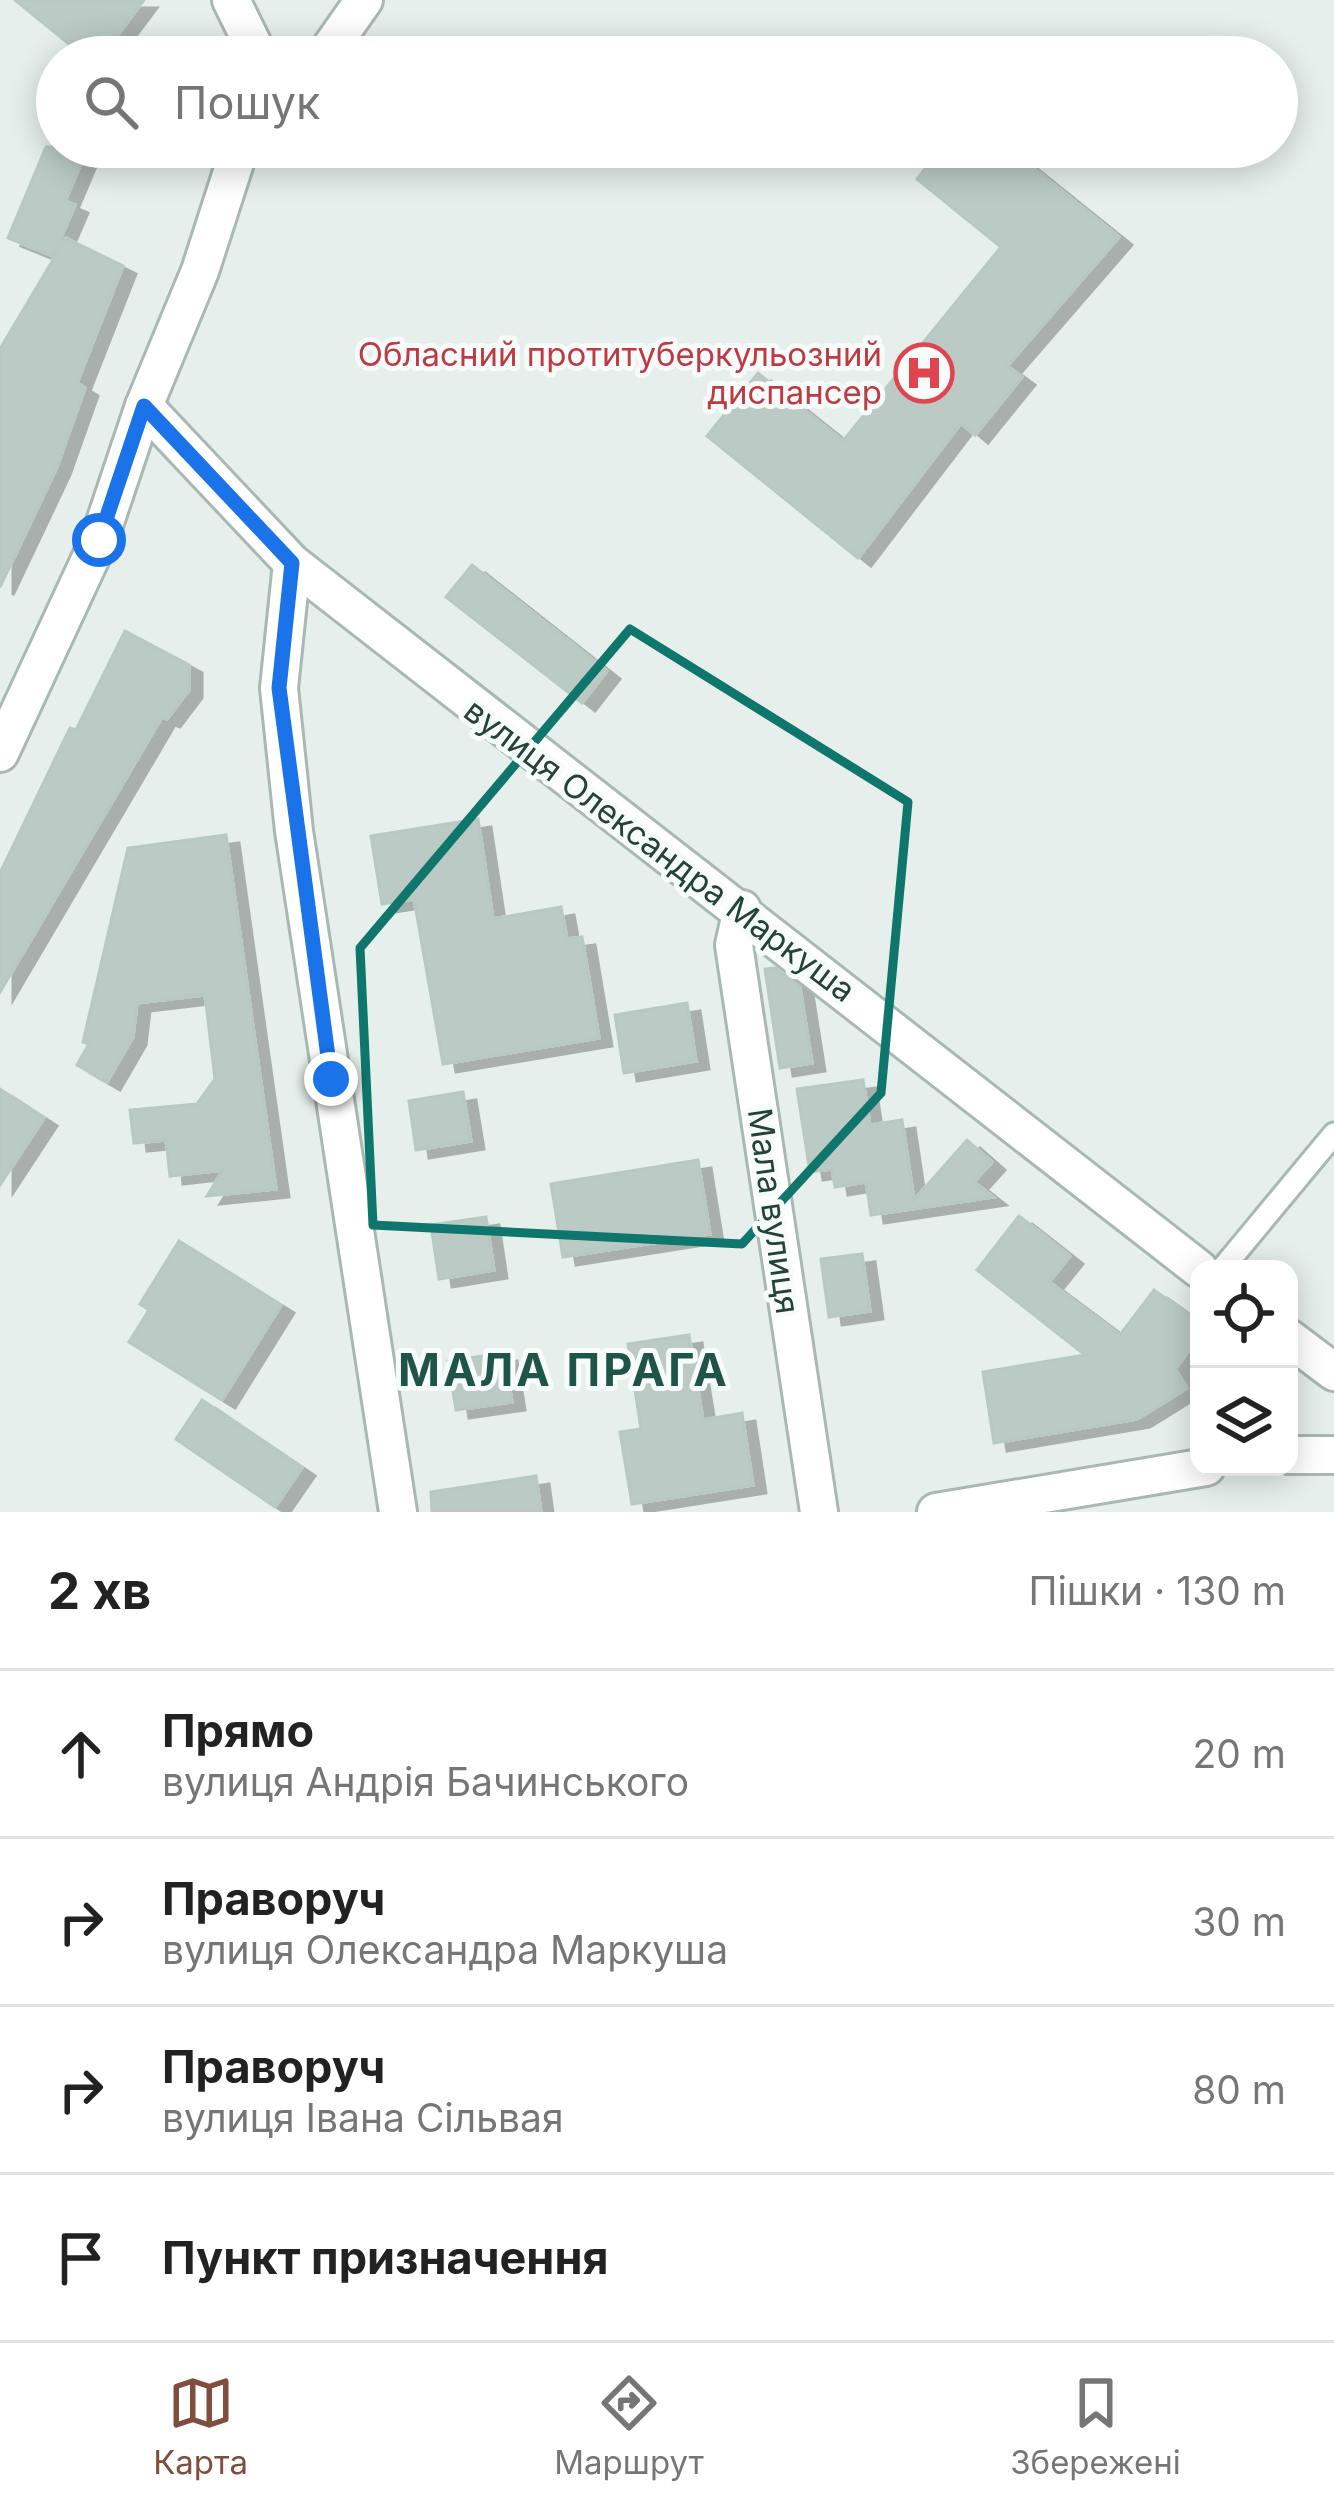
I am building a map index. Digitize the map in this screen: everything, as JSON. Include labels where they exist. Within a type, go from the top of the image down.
[{"type":"street","points":[[231,0],[249,36]]},
{"type":"street","points":[[339,36],[364,0]]},
{"type":"street","points":[[0,753],[99,540],[144,406],[200,272],[233,168]]},
{"type":"street","name":"вулиця Олександра Маркуша","points":[[144,406],[292,563],[1190,1262]]},
{"type":"street","points":[[292,563],[279,688],[294,831],[398,1512]]},
{"type":"street","name":"Мала вулиця","points":[[742,909],[734,945],[819,1512]]},
{"type":"street","points":[[1298,1345],[1334,1372]]},
{"type":"street","points":[[1298,1456],[1334,1455]]},
{"type":"street","points":[[936,1512],[1190,1470]]},
{"type":"lane","points":[[1229,1260],[1334,1134]]},
{"type":"highlighted area","points":[[630,629],[908,802],[881,1093],[742,1244],[373,1225],[360,948]]},
{"type":"building","points":[[15,0],[144,0],[117,36],[59,36]]},
{"type":"building","points":[[37,168],[79,168],[65,201],[75,205],[53,256],[8,238]]},
{"type":"building","points":[[926,168],[1033,168],[1119,237],[1007,366],[1022,377],[975,435],[961,423],[858,558],[707,436],[758,373],[843,441],[1001,247],[917,179]]},
{"type":"building","points":[[66,238],[123,266],[77,383],[85,388],[57,467],[0,587],[0,349]]},
{"type":"building","points":[[472,565],[607,671],[582,703],[446,597]]},
{"type":"building","points":[[125,631],[189,665],[189,690],[167,719],[162,717],[0,992],[0,873],[70,728],[76,730]]},
{"type":"building","points":[[478,819],[493,919],[561,907],[567,939],[582,937],[599,1038],[443,1064],[414,899],[382,904],[371,836]]},
{"type":"building","points":[[226,835],[276,1189],[207,1196],[223,1170],[170,1176],[166,1140],[134,1143],[130,1110],[197,1104],[215,1079],[205,995],[137,1003],[133,1037],[107,1082],[77,1065],[89,1044],[83,1042],[128,848]]},
{"type":"building","points":[[775,968],[800,987],[812,1063],[780,1068],[765,969]]},
{"type":"building","points":[[687,1003],[696,1061],[624,1073],[615,1015]]},
{"type":"building","points":[[863,1080],[870,1125],[902,1120],[914,1200],[967,1140],[992,1162],[974,1182],[993,1197],[871,1215],[866,1182],[835,1187],[832,1169],[810,1172],[797,1089]]},
{"type":"building","points":[[0,1089],[44,1118],[0,1185]]},
{"type":"building","points":[[463,1092],[471,1141],[416,1150],[409,1101]]},
{"type":"building","points":[[698,1160],[710,1234],[563,1257],[551,1184]]},
{"type":"building","points":[[1019,1216],[1070,1256],[1049,1282],[1120,1335],[1154,1290],[1190,1316],[1190,1349],[1175,1369],[1187,1388],[1137,1419],[994,1443],[983,1372],[1085,1355],[977,1270]]},
{"type":"building","points":[[486,1217],[494,1270],[439,1279],[431,1225]]},
{"type":"building","points":[[179,1241],[281,1305],[222,1400],[129,1342],[149,1310],[140,1304]]},
{"type":"building","points":[[862,1254],[870,1311],[829,1317],[821,1259]]},
{"type":"building","points":[[689,1335],[703,1420],[742,1413],[753,1485],[632,1504],[620,1432],[641,1429],[628,1344]]},
{"type":"building","points":[[504,1353],[512,1402],[456,1410],[448,1361]]},
{"type":"building","points":[[202,1400],[302,1468],[275,1507],[176,1439]]},
{"type":"building","points":[[536,1476],[541,1512],[432,1512],[431,1492]]},
{"type":"place","name":"Обласний протитуберкульозний диспансер","points":[[924,373]]},
{"type":"district","name":"МАЛА ПРАГА","points":[[564,1369]]},
{"type":"route","points":[[99,540],[144,406],[292,563],[279,688],[294,831],[331,1079]]}]
